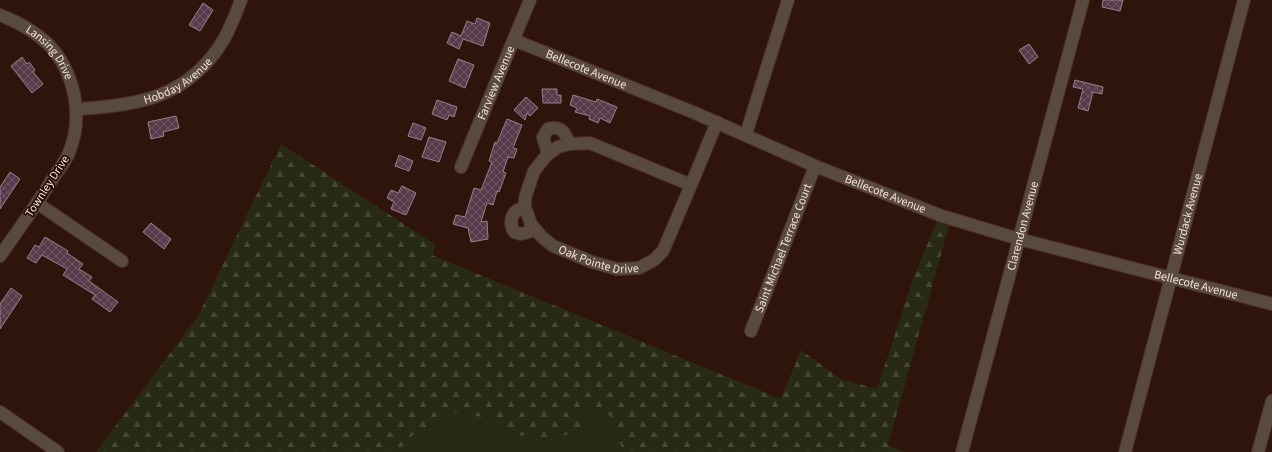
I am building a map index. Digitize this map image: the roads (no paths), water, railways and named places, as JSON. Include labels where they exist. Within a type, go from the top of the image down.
[{"type":"street","name":"Hobday Avenue","points":[[77,109],[113,107],[145,101],[188,80],[207,62],[225,38],[241,0]]},
{"type":"street","name":"Farview Avenue","points":[[461,166],[530,0]]},
{"type":"street","points":[[746,134],[788,0]]},
{"type":"street","name":"Clarendon Avenue","points":[[962,452],[1083,0]]},
{"type":"street","name":"Wurdack Avenue","points":[[1125,452],[1244,0]]},
{"type":"street","name":"Lansing Drive","points":[[0,15],[25,27],[48,45],[59,58],[71,83],[77,109]]},
{"type":"street","name":"Bellecote Avenue","points":[[514,40],[746,134],[815,166],[942,216],[1019,239],[1272,304]]},
{"type":"street","name":"Townley Drive","points":[[0,256],[68,155],[75,132],[77,109]]},
{"type":"street","name":"Oak Pointe Drive","points":[[691,185],[590,143],[569,144],[558,147],[548,154],[534,171],[525,198],[526,208],[531,224],[553,246],[592,262],[617,269],[638,268],[654,260],[664,251],[717,122]]},
{"type":"street","points":[[548,154],[543,137],[548,129],[554,127],[561,129],[566,135],[569,144]]},
{"type":"street","name":"Saint Michael Terrace Court","points":[[750,331],[815,166]]},
{"type":"street","points":[[37,203],[122,261]]},
{"type":"street","points":[[526,208],[516,211],[511,218],[511,226],[514,232],[521,234],[536,230]]},
{"type":"street","points":[[1258,452],[1272,401]]},
{"type":"street","points":[[0,412],[58,452]]}]
